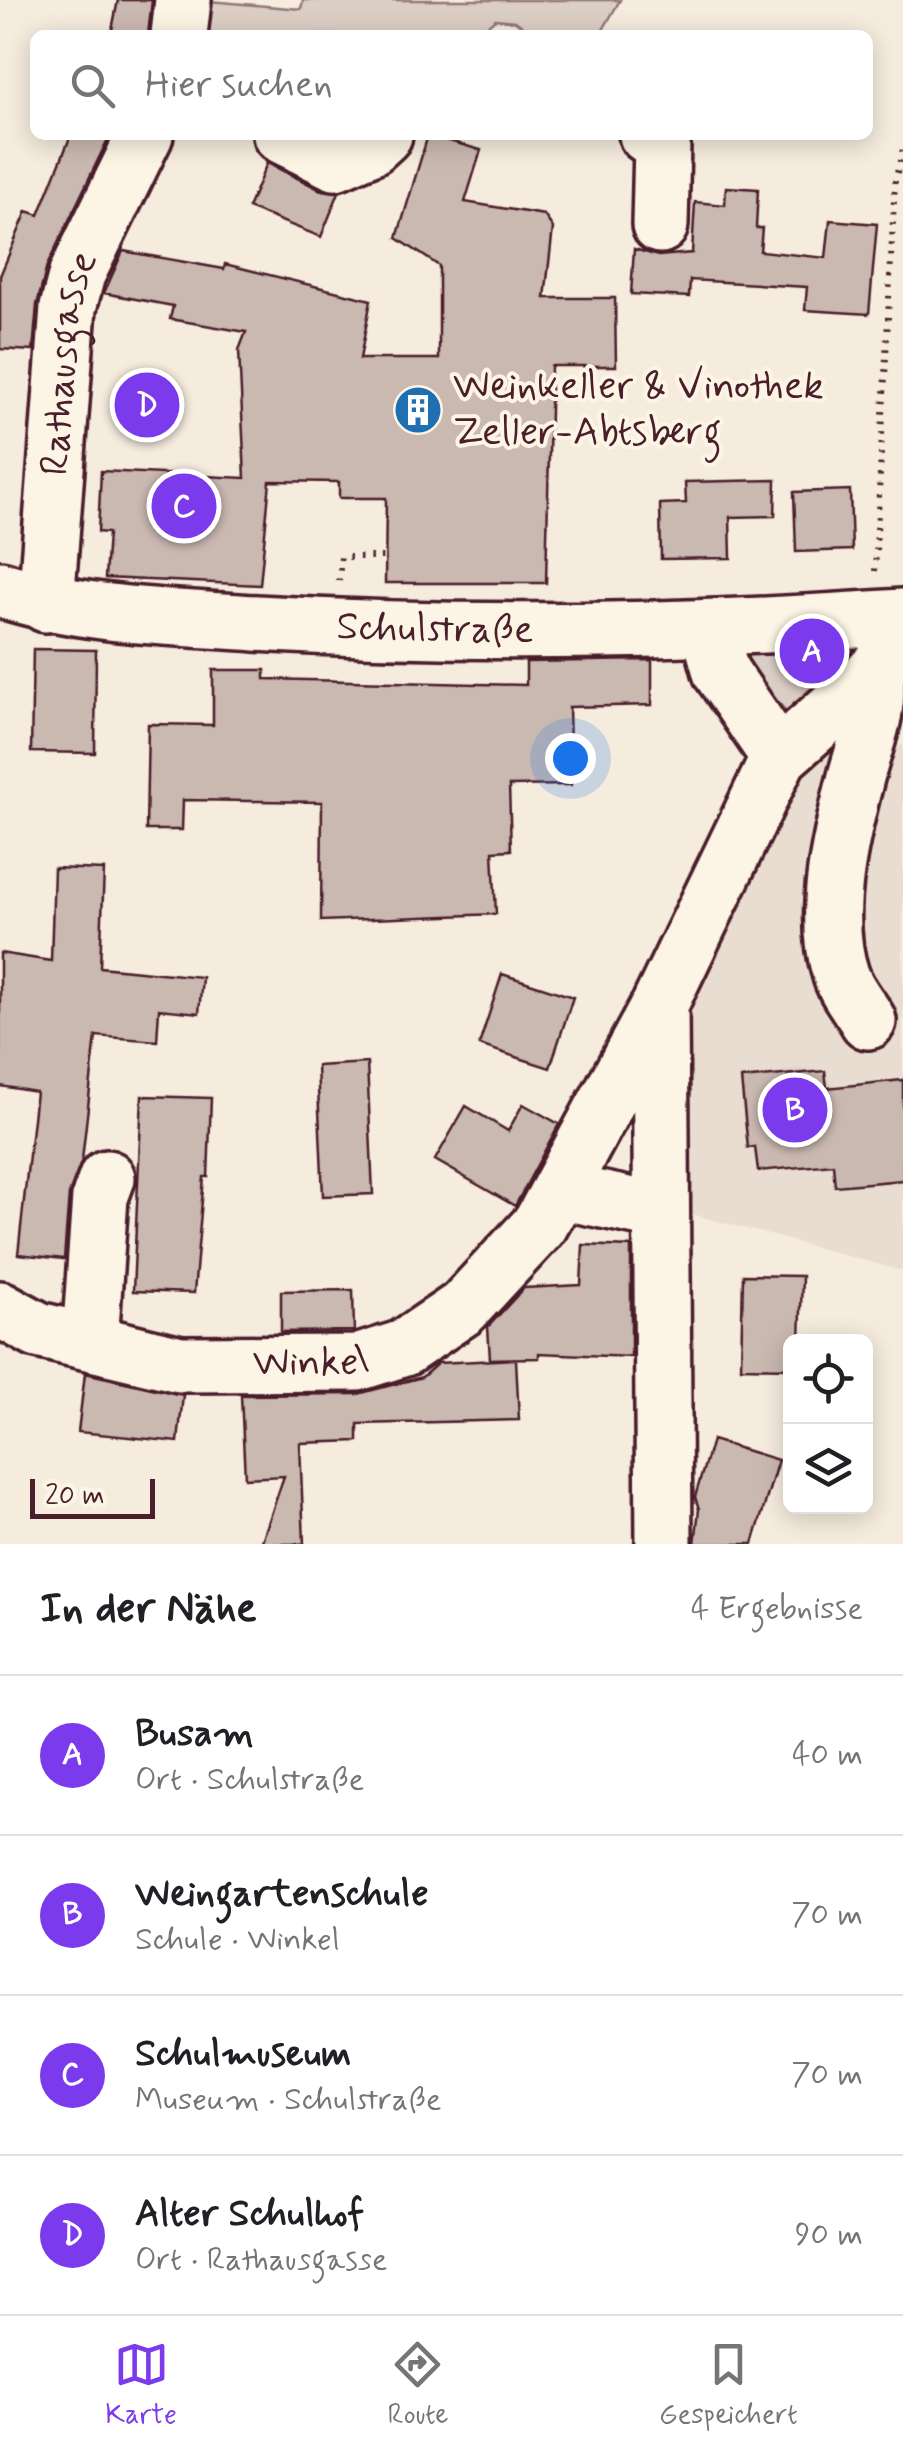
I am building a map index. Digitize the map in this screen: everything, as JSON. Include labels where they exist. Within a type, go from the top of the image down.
[{"type":"street","points":[[179,30],[183,0]]},
{"type":"street","name":"Rathausgasse","points":[[23,596],[76,274],[143,140]]},
{"type":"street","points":[[291,140],[336,162],[379,140]]},
{"type":"street","points":[[655,140],[662,144],[660,226]]},
{"type":"street","name":"Schulstraße","points":[[23,596],[157,617],[335,628],[709,629],[888,637]]},
{"type":"street","points":[[709,629],[721,672],[779,757]]},
{"type":"street","points":[[868,1021],[841,976],[834,925],[839,864],[856,776],[878,700],[888,637]]},
{"type":"street","name":"Winkel","points":[[0,1309],[38,1330],[180,1364],[356,1363],[404,1348],[463,1308],[540,1224],[560,1190],[660,1004],[779,757],[888,637]]},
{"type":"street","name":"Winkel","points":[[660,1004],[664,1544]]},
{"type":"street","points":[[90,1341],[100,1198],[107,1178]]},
{"type":"street","points":[[560,1190],[661,1212]]},
{"type":"path","points":[[888,637],[895,181],[903,149]]},
{"type":"shaded area","points":[[197,0],[301,9],[303,0],[620,0],[603,30],[528,30],[515,21],[495,19],[482,30],[195,30]]},
{"type":"shaded area","points":[[867,640],[798,725],[741,659],[732,641]]},
{"type":"shaded area","points":[[903,745],[903,1271],[688,1213],[687,1007],[794,762],[828,748]]},
{"type":"building","points":[[118,0],[152,0],[149,30],[112,30]]},
{"type":"building","points":[[69,140],[108,140],[47,266],[37,305],[33,351],[0,349],[0,276],[27,211],[39,215]]},
{"type":"building","points":[[426,140],[446,140],[481,150],[465,202],[544,215],[553,228],[545,298],[615,298],[616,366],[551,366],[546,583],[385,583],[386,498],[339,498],[339,482],[270,481],[260,585],[105,578],[108,533],[98,532],[101,471],[245,478],[239,350],[246,332],[170,319],[173,306],[104,293],[123,251],[224,269],[225,264],[371,300],[360,359],[439,359],[439,266],[397,238]]},
{"type":"building","points":[[267,163],[321,190],[339,192],[321,237],[248,208]]},
{"type":"building","points":[[726,187],[758,189],[756,228],[762,228],[760,251],[826,258],[830,220],[877,224],[869,314],[805,310],[807,287],[690,280],[689,297],[631,294],[634,249],[658,256],[692,253],[695,202],[725,205]]},
{"type":"building","points":[[776,480],[775,516],[730,517],[731,558],[661,559],[660,504],[686,503],[685,482]]},
{"type":"building","points":[[850,490],[852,550],[796,552],[794,492]]},
{"type":"building","points":[[33,649],[96,650],[95,753],[31,752]]},
{"type":"building","points":[[652,660],[652,705],[569,707],[571,785],[509,786],[511,850],[493,851],[496,914],[321,921],[322,802],[183,800],[182,830],[146,830],[148,724],[213,725],[213,670],[265,670],[265,679],[526,685],[526,662]]},
{"type":"building","points":[[54,868],[104,870],[100,967],[202,977],[199,1013],[159,1009],[157,1041],[96,1036],[82,1160],[69,1194],[64,1259],[18,1254],[36,1092],[0,1086],[0,953],[51,961]]},
{"type":"building","points":[[502,974],[573,997],[550,1068],[479,1045]]},
{"type":"building","points":[[367,1063],[373,1194],[323,1196],[317,1066]]},
{"type":"building","points":[[825,1071],[827,1088],[903,1080],[903,1180],[835,1186],[833,1164],[758,1171],[755,1147],[748,1148],[741,1079]]},
{"type":"building","points":[[142,1096],[211,1098],[208,1177],[204,1177],[194,1293],[133,1291]]},
{"type":"building","points":[[523,1104],[559,1124],[515,1206],[435,1160],[466,1106],[508,1131]]},
{"type":"building","points":[[583,1245],[631,1247],[631,1357],[539,1353],[539,1358],[490,1359],[488,1327],[524,1288],[581,1285]]},
{"type":"building","points":[[743,1275],[802,1276],[800,1334],[783,1334],[783,1368],[741,1367]]},
{"type":"building","points":[[353,1290],[354,1331],[281,1332],[281,1291]]},
{"type":"building","points":[[516,1359],[519,1420],[358,1424],[358,1441],[300,1443],[304,1544],[261,1544],[284,1476],[245,1478],[241,1395],[358,1394],[422,1377],[438,1363]]},
{"type":"building","points":[[85,1373],[183,1395],[178,1442],[78,1432]]},
{"type":"building","points":[[712,1440],[778,1460],[753,1544],[695,1544],[699,1509],[695,1497]]},
{"type":"place","name":"Alter Schulhof","points":[[147,405]]},
{"type":"place","name":"Weinkeller & Vinothek Zeller-Abtsberg","points":[[418,410]]},
{"type":"place","name":"Schulmuseum","points":[[184,506]]},
{"type":"place","name":"Busam","points":[[812,651]]},
{"type":"place","name":"Weingartenschule","points":[[795,1110]]}]
